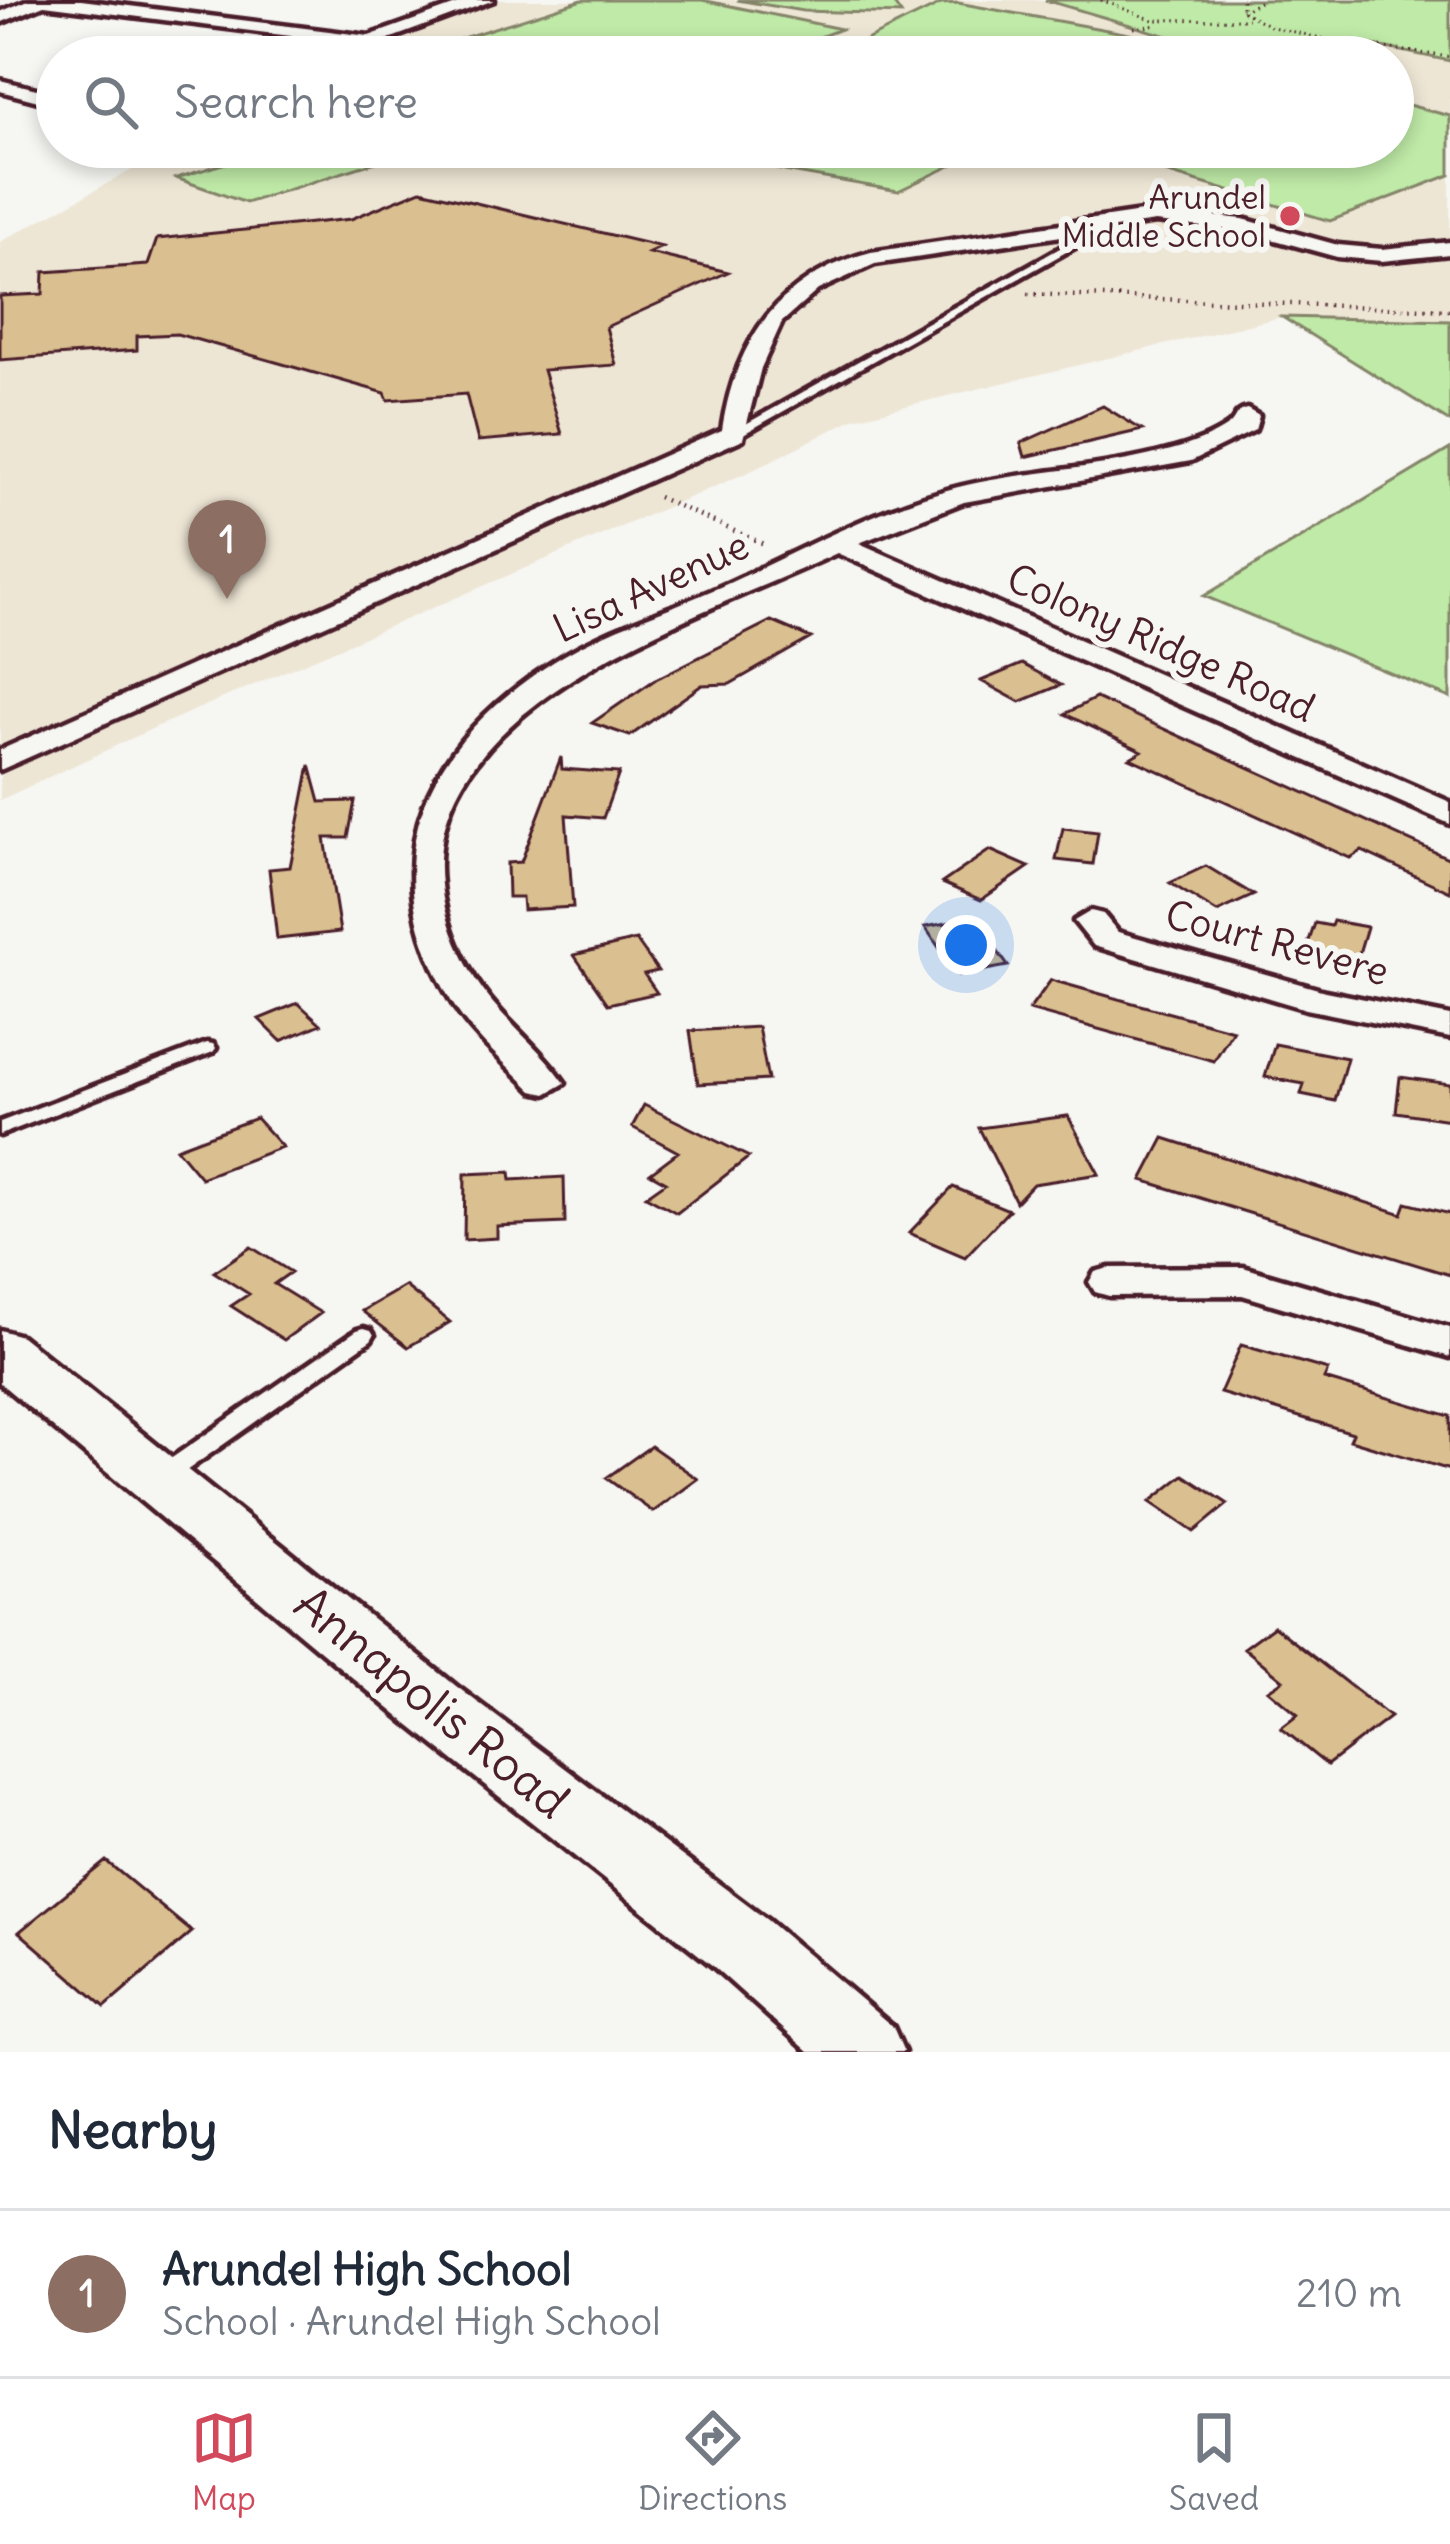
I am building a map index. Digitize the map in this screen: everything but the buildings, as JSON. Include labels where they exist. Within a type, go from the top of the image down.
[{"type":"main road","name":"Annapolis Road","points":[[0,1352],[432,1705],[740,1943],[865,2052]]},
{"type":"street","points":[[0,18],[41,0],[337,36]]},
{"type":"street","points":[[382,36],[486,0]]},
{"type":"street","points":[[0,85],[36,94]]},
{"type":"street","points":[[0,761],[734,434],[737,400],[778,310],[838,270],[871,257],[1155,216],[1211,219],[1337,250],[1439,251]]},
{"type":"street","name":"Lisa Avenue","points":[[546,1083],[474,1008],[444,958],[427,913],[422,869],[431,812],[458,763],[496,722],[573,662],[957,496],[1209,446],[1246,425],[1246,416]]},
{"type":"street","name":"Colony Ridge Road","points":[[840,544],[1450,814]]},
{"type":"street","name":"Court Revere","points":[[1091,922],[1106,939],[1319,1001],[1450,1027]]},
{"type":"street","points":[[1108,1282],[1243,1281],[1450,1343]]},
{"type":"lane","points":[[734,434],[1110,223]]},
{"type":"lane","points":[[0,1129],[207,1048]]},
{"type":"lane","points":[[157,1480],[364,1335]]},
{"type":"path","points":[[1101,0],[1115,10],[1167,23]]},
{"type":"path","points":[[1242,0],[1242,11],[1250,19]]},
{"type":"path","points":[[1242,11],[1263,0]]},
{"type":"path","points":[[1134,28],[1250,19],[1315,36]]},
{"type":"path","points":[[1414,52],[1447,57],[1450,44]]},
{"type":"path","points":[[989,293],[1450,310]]},
{"type":"path","points":[[624,482],[803,561]]},
{"type":"shaded area","points":[[501,0],[1450,0],[1450,422],[1282,317],[855,418],[751,471],[158,726],[0,800],[0,242],[136,168],[1414,168],[1414,36],[386,36]]},
{"type":"green space","points":[[582,0],[702,0],[841,29],[822,36],[469,36]]},
{"type":"green space","points":[[737,0],[891,0],[901,14],[803,11]]},
{"type":"green space","points":[[1045,0],[1450,0],[1450,61],[1414,54],[1414,36],[1167,36]]},
{"type":"green space","points":[[958,3],[1141,36],[874,36],[941,4]]},
{"type":"green space","points":[[1414,107],[1450,116],[1450,175],[1330,221],[1151,168],[1414,168]]},
{"type":"green space","points":[[209,168],[357,168],[246,203],[176,178]]},
{"type":"green space","points":[[773,168],[946,168],[898,191]]},
{"type":"green space","points":[[1282,317],[1450,321],[1450,422]]},
{"type":"green space","points":[[1450,449],[1450,698],[1204,596]]},
{"type":"place","name":"Arundel Middle School","points":[[1290,216]]},
{"type":"place","name":"Arundel High School","points":[[227,599]]}]
